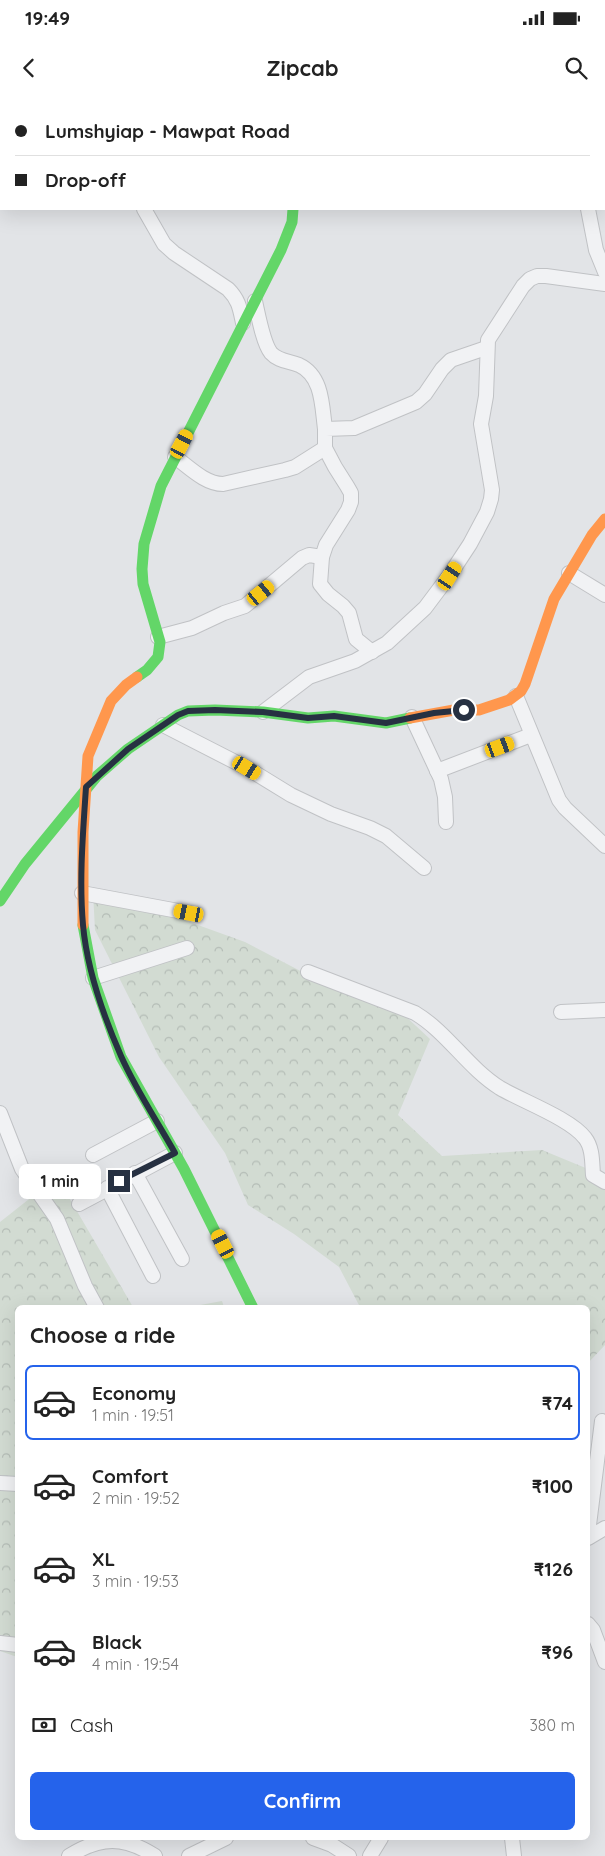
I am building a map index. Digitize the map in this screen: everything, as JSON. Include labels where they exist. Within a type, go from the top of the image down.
[{"type":"street","points":[[145,210],[164,244],[174,253],[228,289],[235,296],[240,305],[243,323]]},
{"type":"street","points":[[252,1305],[231,1260],[175,1153],[121,1057],[93,978],[83,925],[83,832],[88,756],[106,709],[117,693],[153,664],[158,657],[160,649],[143,584],[142,569],[144,544],[161,486],[288,235],[293,210]]},
{"type":"street","points":[[588,210],[596,250],[605,272]]},
{"type":"street","points":[[263,712],[309,677],[355,661],[387,643],[435,596],[470,544],[487,512],[492,490],[481,433],[486,386],[486,348],[492,331],[523,286],[537,276],[605,284]]},
{"type":"street","points":[[255,301],[270,352],[283,361],[300,365],[308,371],[319,386],[325,429],[325,448],[351,493],[351,502],[348,510],[326,545],[322,557],[320,584],[350,613],[356,640],[372,652]]},
{"type":"street","points":[[325,429],[354,428],[416,402],[425,394],[442,369],[451,360],[486,348]]},
{"type":"street","points":[[175,457],[207,480],[216,484],[223,484],[294,467],[325,448]]},
{"type":"street","points":[[0,900],[25,864],[86,787],[128,749],[163,725],[188,711],[263,712],[308,718],[334,716],[386,723],[454,710],[479,710],[516,696],[525,684],[554,599],[592,535],[605,519]]},
{"type":"street","points":[[158,637],[192,628],[224,613],[245,606],[302,558],[309,555],[322,557]]},
{"type":"street","points":[[569,573],[605,595]]},
{"type":"street","points":[[516,696],[559,800],[605,846]]},
{"type":"street","points":[[412,717],[437,771],[445,797],[446,822]]},
{"type":"street","points":[[163,725],[247,768],[291,795],[331,814],[386,836],[424,868]]},
{"type":"street","points":[[437,771],[531,736]]},
{"type":"street","points":[[82,893],[189,913]]},
{"type":"street","points":[[93,978],[187,948]]},
{"type":"street","points":[[308,972],[414,1013],[428,1021],[469,1064],[500,1087],[581,1133],[588,1143],[593,1175],[605,1182]]},
{"type":"street","points":[[560,1012],[605,1010]]},
{"type":"street","points":[[0,1113],[22,1169],[60,1225],[85,1286],[95,1305]]},
{"type":"street","points":[[94,1155],[157,1121]]},
{"type":"street","points":[[78,1204],[175,1153]]},
{"type":"street","points":[[135,1173],[182,1259]]},
{"type":"street","points":[[106,1188],[153,1276]]},
{"type":"street","points":[[590,1517],[602,1420]]},
{"type":"street","points":[[0,1483],[15,1484]]},
{"type":"street","points":[[590,1537],[605,1528]]},
{"type":"street","points":[[590,1626],[605,1662]]},
{"type":"street","points":[[0,1643],[15,1645]]},
{"type":"street","points":[[189,1856],[222,1840]]},
{"type":"street","points":[[318,1840],[332,1845],[349,1856]]},
{"type":"street","points":[[370,1856],[380,1840]]},
{"type":"street","points":[[512,1840],[514,1856]]},
{"type":"street","points":[[69,1856],[77,1851],[104,1842],[123,1841],[141,1847],[155,1856]]},
{"type":"green space","points":[[93,892],[173,916],[245,942],[310,976],[401,1012],[430,1039],[398,1115],[442,1156],[542,1150],[605,1176],[605,1345],[590,1361],[590,1305],[359,1305],[339,1267],[294,1234],[248,1205],[225,1153],[159,1057],[95,930]]},
{"type":"green space","points":[[57,1177],[132,1305],[15,1305],[15,1656],[0,1651],[0,1222]]},
{"type":"green space","points":[[222,1301],[223,1305],[200,1305]]},
{"type":"traffic: fast","points":[[137,677],[147,670],[158,657],[160,642],[143,584],[142,569],[144,544],[161,486],[281,250],[292,222],[293,210]]},
{"type":"traffic: fast","points":[[0,901],[25,864],[97,776],[128,749],[178,715],[188,711],[215,710],[263,712],[308,718],[334,716],[386,723],[410,718]]},
{"type":"traffic: fast","points":[[83,925],[93,978],[121,1057],[184,1169],[252,1305]]},
{"type":"traffic: slow","points":[[410,718],[454,710],[479,710],[509,700],[521,691],[554,599],[592,535],[605,519]]},
{"type":"traffic: slow","points":[[83,925],[83,832],[88,756],[111,701],[126,685],[137,677]]},
{"type":"route","points":[[119,1181],[175,1153],[121,1057],[91,970],[83,925],[82,898],[86,787],[128,749],[178,715],[188,711],[263,712],[308,718],[334,716],[386,723],[434,713],[464,710]]}]
